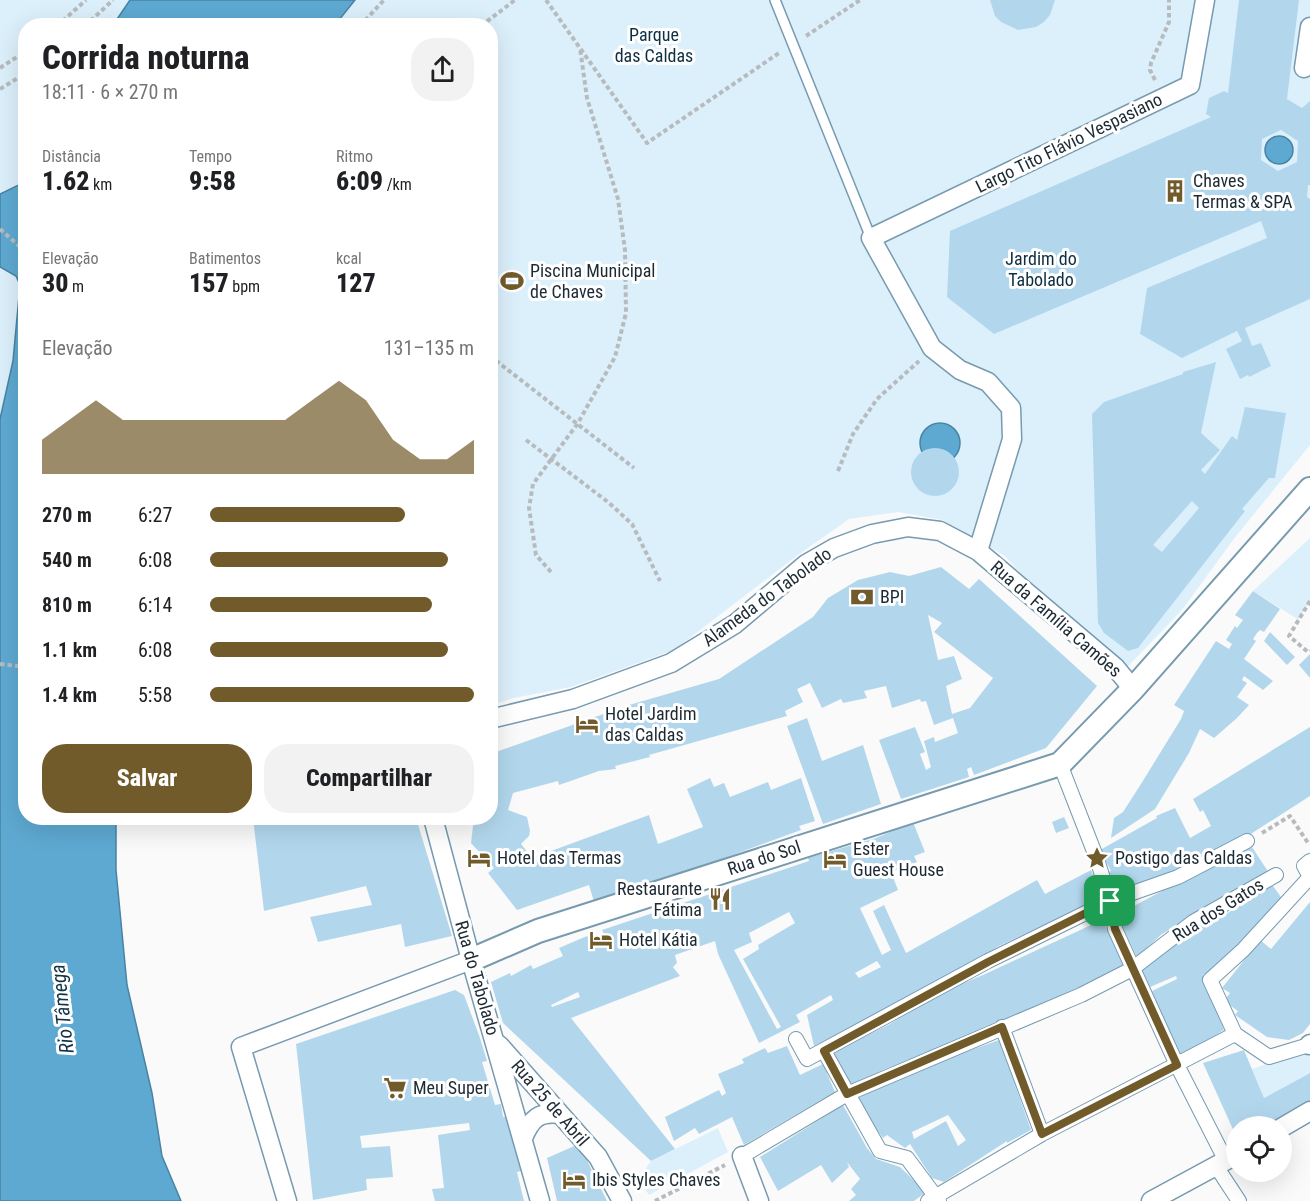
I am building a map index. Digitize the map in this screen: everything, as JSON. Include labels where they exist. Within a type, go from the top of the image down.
[{"type":"street","name":"Largo Tito Flávio Vespasiano","points":[[871,238],[1190,85],[1205,0]]},
{"type":"street","points":[[1304,68],[1310,27]]},
{"type":"street","points":[[871,238],[932,348],[960,370],[988,382],[1011,408],[1012,439],[978,551]]},
{"type":"street","points":[[1151,1201],[1226,1161],[1177,1065],[1115,929],[1110,901],[1097,859],[1060,764],[1133,689],[1310,489]]},
{"type":"street","name":"Alameda do Tabolado","points":[[498,717],[573,699],[671,663],[735,624],[806,564],[834,548],[872,534],[908,527],[940,531],[978,551]]},
{"type":"street","name":"Rua da Família Camões","points":[[978,551],[1115,667],[1133,689]]},
{"type":"street","name":"Rua do Sol","points":[[471,960],[538,931],[1060,764]]},
{"type":"street","name":"Rua do Tabolado","points":[[435,825],[471,960],[523,1138]]},
{"type":"street","points":[[796,1039],[807,1059],[988,962],[1110,901],[1178,877],[1247,841]]},
{"type":"street","points":[[1309,1044],[1269,1058],[1234,1034],[1210,981],[1310,877],[1304,866],[1310,861]]},
{"type":"street","name":"Rua dos Gatos","points":[[742,1156],[847,1094],[1081,995],[1132,969],[1192,922],[1276,875]]},
{"type":"street","points":[[287,1201],[241,1047],[471,960]]},
{"type":"street","points":[[1002,1027],[1042,1134]]},
{"type":"street","points":[[824,1051],[880,1150],[907,1158],[934,1199],[1042,1134],[1234,1034]]},
{"type":"street","name":"Rua 25 de Abril","points":[[494,1039],[598,1157],[622,1201]]},
{"type":"street","points":[[1292,1122],[1310,1111]]},
{"type":"street","points":[[540,1201],[523,1138],[529,1124],[538,1115],[548,1112],[560,1114]]},
{"type":"street","points":[[742,1156],[759,1201]]},
{"type":"street","points":[[1233,1182],[1239,1201]]},
{"type":"lane","points":[[775,0],[871,238]]},
{"type":"path","points":[[66,18],[86,0]]},
{"type":"path","points":[[94,18],[113,0]]},
{"type":"path","points":[[367,18],[384,0]]},
{"type":"path","points":[[491,18],[515,0]]},
{"type":"path","points":[[546,0],[647,143],[860,0]]},
{"type":"path","points":[[1165,96],[1166,92],[1152,77],[1150,70],[1154,54],[1165,34],[1170,11],[1169,0]]},
{"type":"path","points":[[551,572],[536,555],[529,508],[533,484],[578,423],[615,357],[626,313],[625,250],[618,199],[587,98],[580,48]]},
{"type":"path","points":[[0,68],[18,56]]},
{"type":"path","points":[[0,89],[18,78]]},
{"type":"path","points":[[0,229],[18,245]]},
{"type":"path","points":[[838,471],[853,434],[876,399],[932,348]]},
{"type":"path","points":[[498,362],[634,468]]},
{"type":"path","points":[[526,440],[608,502],[632,524],[660,581]]},
{"type":"path","points":[[1310,601],[1289,636],[1308,652],[1310,651]]},
{"type":"path","points":[[0,664],[18,666]]},
{"type":"path","points":[[1247,841],[1290,816],[1310,846]]},
{"type":"path","points":[[655,1201],[742,1156]]},
{"type":"green space","points":[[0,0],[130,0],[118,18],[18,18],[18,185],[0,194]]},
{"type":"green space","name":"Jardim do Tabolado","points":[[355,0],[1310,0],[1310,445],[1233,540],[1182,610],[1116,679],[1005,556],[943,520],[898,512],[849,519],[674,650],[571,687],[498,703],[498,18],[341,18]]},
{"type":"green space","points":[[0,267],[16,276],[18,307],[13,361],[0,419]]},
{"type":"green space","points":[[1310,538],[1310,601],[1299,620],[1253,591]]},
{"type":"green space","points":[[1307,1050],[1310,1058],[1310,1073],[1264,1098],[1252,1069]]},
{"type":"green space","points":[[718,1128],[728,1152],[649,1195],[638,1179],[651,1161]]},
{"type":"water","points":[[130,0],[355,0],[341,18],[118,18]]},
{"type":"water","points":[[1279,136],[1289,140],[1293,150],[1289,160],[1279,164],[1269,160],[1265,150],[1269,140]]},
{"type":"water","points":[[18,185],[18,280],[16,276],[0,267],[0,194]]},
{"type":"water","name":"Rio Tâmega","points":[[18,307],[18,825],[116,825],[116,870],[127,985],[152,1093],[162,1156],[181,1201],[0,1201],[0,419],[13,361]]},
{"type":"water","points":[[940,423],[954,429],[960,443],[954,457],[940,463],[926,457],[920,443],[926,429]]},
{"type":"building","points":[[990,0],[1055,0],[1050,15],[1044,22],[1036,27],[1018,30],[1001,22],[995,16]]},
{"type":"building","name":"Chaves Termas & SPA","points":[[1239,0],[1299,0],[1287,99],[1302,108],[1310,101],[1310,185],[1308,185],[1307,197],[1310,199],[1310,299],[1245,328],[1252,346],[1261,343],[1271,366],[1240,379],[1226,349],[1242,341],[1237,331],[1182,358],[1140,334],[1147,288],[1267,238],[1261,221],[994,334],[947,297],[950,231],[1211,117],[1206,114],[1209,98],[1224,91],[1228,93]],"holes":[[[1281,130],[1298,141],[1297,162],[1278,171],[1261,160],[1262,139]]]},
{"type":"building","points":[[1216,362],[1201,433],[1220,450],[1201,470],[1205,474],[1232,436],[1237,440],[1245,407],[1286,413],[1275,478],[1269,478],[1242,509],[1245,511],[1138,648],[1128,651],[1104,633],[1098,623],[1092,414],[1104,402],[1183,374],[1183,372]],"holes":[[[1192,501],[1199,508],[1162,552],[1153,545]]]},
{"type":"building","points":[[930,448],[940,448],[955,458],[959,472],[958,481],[949,492],[940,496],[930,496],[915,486],[911,477],[911,467],[921,452]]},
{"type":"building","points":[[941,567],[969,589],[979,579],[1097,686],[1046,748],[974,775],[971,767],[967,769],[969,777],[901,799],[879,740],[915,727],[925,752],[920,754],[926,770],[931,767],[924,741],[934,737],[935,742],[958,733],[953,718],[934,725],[926,701],[921,702],[920,699],[892,708],[886,686],[864,691],[867,698],[843,703],[841,699],[822,708],[810,683],[797,689],[803,702],[785,711],[787,716],[649,755],[650,757],[615,766],[616,769],[599,771],[559,785],[558,781],[513,793],[508,810],[527,817],[529,836],[521,844],[532,858],[649,815],[658,844],[703,827],[687,789],[710,778],[714,787],[724,783],[730,797],[768,782],[771,790],[801,778],[815,821],[799,826],[801,830],[595,905],[589,885],[517,910],[488,873],[494,868],[471,843],[473,825],[498,825],[498,751],[629,705],[719,679],[813,617],[828,598],[858,580],[890,572],[909,576]],"holes":[[[928,615],[942,623],[934,632],[993,678],[970,708],[952,714],[946,686],[962,679],[954,656],[938,660]]]},
{"type":"building","points":[[1253,591],[1280,609],[1264,632],[1260,630],[1257,633],[1253,639],[1256,641],[1244,659],[1273,681],[1263,690],[1244,676],[1242,680],[1247,683],[1237,697],[1249,705],[1214,738],[1200,729],[1189,753],[1155,809],[1111,838],[1114,818],[1123,812],[1181,719],[1184,711],[1174,705],[1216,641],[1229,649],[1232,644],[1226,640],[1235,626],[1237,628],[1243,620],[1235,615]]},
{"type":"building","points":[[1270,632],[1295,657],[1287,665],[1264,641]]},
{"type":"building","points":[[1310,654],[1310,678],[1299,665]]},
{"type":"building","points":[[807,718],[822,761],[863,745],[881,804],[823,824],[787,726]]},
{"type":"building","points":[[1310,727],[1310,796],[1246,837],[1182,871],[1112,897],[1108,872],[1111,871],[1100,850],[1157,818],[1156,816],[1175,808],[1190,838],[1211,826],[1203,810],[1200,812],[1193,799]]},
{"type":"building","points":[[1064,817],[1069,828],[1056,833],[1052,822]]},
{"type":"building","points":[[913,822],[925,852],[914,856],[917,862],[891,872],[898,890],[860,908],[882,955],[891,950],[873,911],[884,905],[906,953],[1037,880],[1045,894],[1091,870],[1101,898],[999,946],[914,996],[814,1046],[807,1015],[833,1000],[831,995],[796,1015],[800,1022],[759,1043],[718,954],[715,941],[675,955],[677,963],[673,967],[680,976],[571,1018],[675,1149],[651,1161],[503,1023],[491,982],[510,973],[511,976],[531,965],[533,969],[563,956],[559,948],[587,936],[589,939],[604,934],[602,930],[809,861],[808,858],[876,838]],"holes":[[[789,912],[795,923],[758,945],[759,949],[743,959],[781,1027],[777,1029],[734,950],[752,942],[749,933]],[[877,961],[881,967],[859,978],[855,973]],[[578,992],[580,997],[552,1007],[551,1005]]]},
{"type":"building","points":[[254,825],[418,825],[452,936],[405,947],[401,924],[318,942],[310,917],[372,905],[366,886],[264,911]]},
{"type":"building","points":[[1250,844],[1269,873],[1162,934],[1137,957],[1117,915]]},
{"type":"building","points":[[1271,883],[1283,900],[1222,964],[1203,975],[1224,1030],[1180,1058],[1152,991],[1177,979],[1176,976],[1150,987],[1141,968],[1182,938],[1183,941],[1201,924],[1225,909],[1228,913]]},
{"type":"building","points":[[1310,902],[1310,1024],[1303,1033],[1289,1040],[1267,1037],[1235,1015],[1238,1011],[1224,1001],[1230,993],[1222,988],[1260,940],[1271,949]]},
{"type":"building","points":[[1102,920],[1125,966],[1032,1010],[885,1069],[851,1086],[833,1052],[888,1025],[958,983],[959,985],[983,975]]},
{"type":"building","points":[[455,990],[464,995],[480,1038],[487,1061],[482,1062],[495,1105],[501,1104],[503,1117],[508,1116],[521,1171],[517,1172],[524,1201],[435,1201],[432,1189],[444,1188],[438,1135],[470,1130],[469,1123],[360,1136],[362,1148],[390,1146],[393,1177],[366,1179],[367,1190],[313,1200],[296,1044]]},
{"type":"building","points":[[999,1040],[1031,1130],[1007,1143],[1007,1141],[944,1182],[932,1178],[910,1144],[905,1148],[887,1135],[883,1138],[855,1100],[890,1079]],"holes":[[[948,1115],[966,1140],[958,1146],[946,1121],[914,1139],[912,1132]]]},
{"type":"building","points":[[787,1046],[800,1075],[823,1064],[835,1092],[744,1145],[732,1117],[699,1134],[695,1128],[674,1141],[665,1117],[719,1090],[722,1096],[726,1093],[718,1074],[744,1063],[742,1059],[765,1048],[768,1053]]},
{"type":"building","points":[[1244,1050],[1264,1098],[1310,1073],[1310,1101],[1283,1116],[1227,1116],[1203,1063]]},
{"type":"building","points":[[843,1105],[867,1148],[876,1159],[900,1167],[926,1192],[914,1201],[849,1201],[856,1195],[851,1189],[860,1179],[847,1162],[849,1167],[832,1183],[821,1165],[778,1191],[760,1157]]},
{"type":"building","name":"Ibis Styles Chaves","points":[[579,1144],[607,1201],[557,1201],[547,1158]]},
{"type":"place","name":"Chaves Termas & SPA","points":[[1175,191]]},
{"type":"place","name":"Piscina Municipal de Chaves","points":[[512,281]]},
{"type":"place","name":"BPI","points":[[862,597]]},
{"type":"place","name":"Hotel Jardim das Caldas","points":[[587,724]]},
{"type":"place","name":"Hotel das Termas","points":[[479,858]]},
{"type":"place","name":"Postigo das Caldas","points":[[1097,858]]},
{"type":"place","name":"Ester Guest House","points":[[835,859]]},
{"type":"place","name":"Restaurante Fátima","points":[[720,899]]},
{"type":"place","name":"Hotel Kátia","points":[[601,940]]},
{"type":"place","name":"Meu Super","points":[[395,1088]]},
{"type":"place","name":"Ibis Styles Chaves","points":[[574,1180]]},
{"type":"route","points":[[1110,901],[1115,929],[1177,1065],[1042,1134],[1002,1027],[847,1094],[824,1051],[988,962],[1110,901]]},
{"type":"park label","name":"Parque das Caldas","points":[[654,45]]}]
